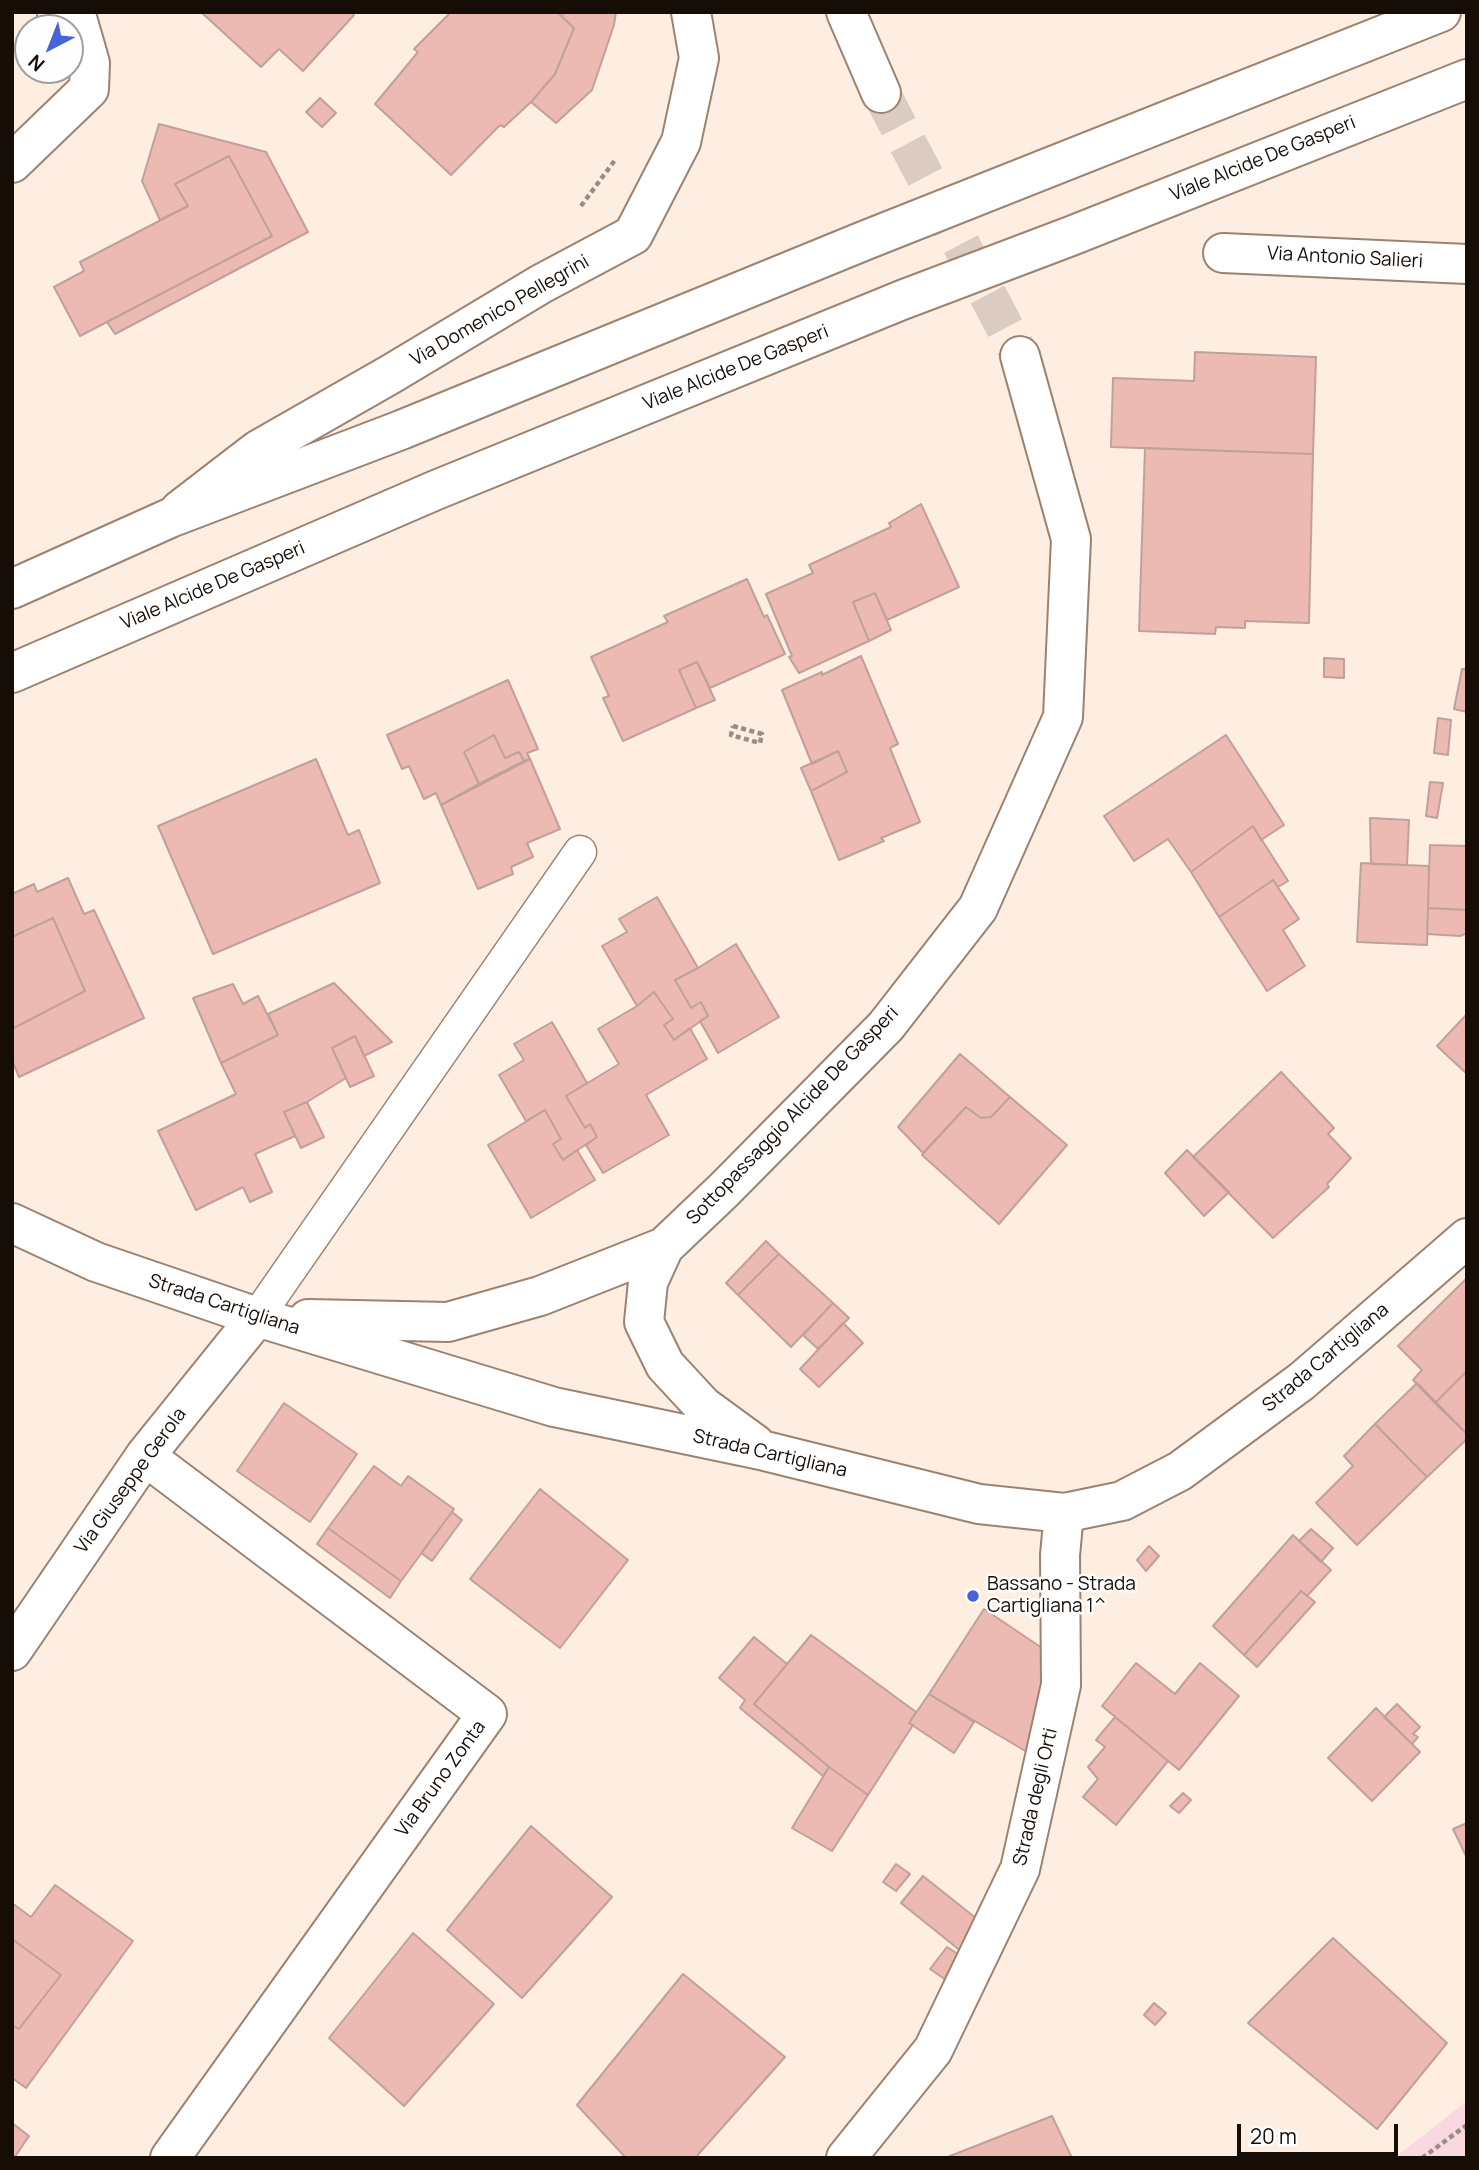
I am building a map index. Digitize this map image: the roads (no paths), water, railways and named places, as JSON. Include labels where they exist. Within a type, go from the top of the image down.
[{"type":"street","name":"Via Domenico Pellegrini","points":[[170,518],[258,450],[541,284],[633,235],[681,142],[699,58],[691,12]]},
{"type":"street","points":[[846,12],[881,93]]},
{"type":"street","points":[[12,589],[170,518],[401,430],[879,235],[1441,12]]},
{"type":"street","points":[[12,163],[89,89],[90,63],[84,43]]},
{"type":"street","name":"Viale Alcide De Gasperi","points":[[12,673],[514,458],[902,300],[1467,79]]},
{"type":"street","name":"Via Antonio Salieri","points":[[1223,253],[1467,264]]},
{"type":"street","name":"Sottopassaggio Alcide De Gasperi","points":[[765,1451],[702,1406],[665,1365],[644,1322],[648,1282],[664,1247],[886,1026],[978,908],[1063,717],[1071,539],[1020,356]]},
{"type":"street","name":"Strada Cartigliana","points":[[12,1223],[96,1262],[257,1317],[554,1407],[765,1451],[979,1504],[1064,1513],[1122,1501],[1181,1471],[1302,1381],[1467,1238]]},
{"type":"street","name":"Sottopassaggio Alcide De Gasperi","points":[[257,1317],[448,1322],[540,1296],[664,1247]]},
{"type":"street","name":"Via Giuseppe Gerola","points":[[12,1651],[145,1456],[257,1317]]},
{"type":"street","name":"Via Bruno Zonta","points":[[145,1456],[487,1714],[170,2158]]},
{"type":"street","name":"Strada degli Orti","points":[[846,2158],[933,2050],[1020,1869],[1061,1685],[1060,1555],[1064,1513]]},
{"type":"lane","points":[[257,1317],[580,852]]},
{"type":"tunnel","points":[[881,93],[1020,356]]},
{"type":"place","name":"Bassano - Strada Cartigliana 1^","points":[[973,1596]]}]
